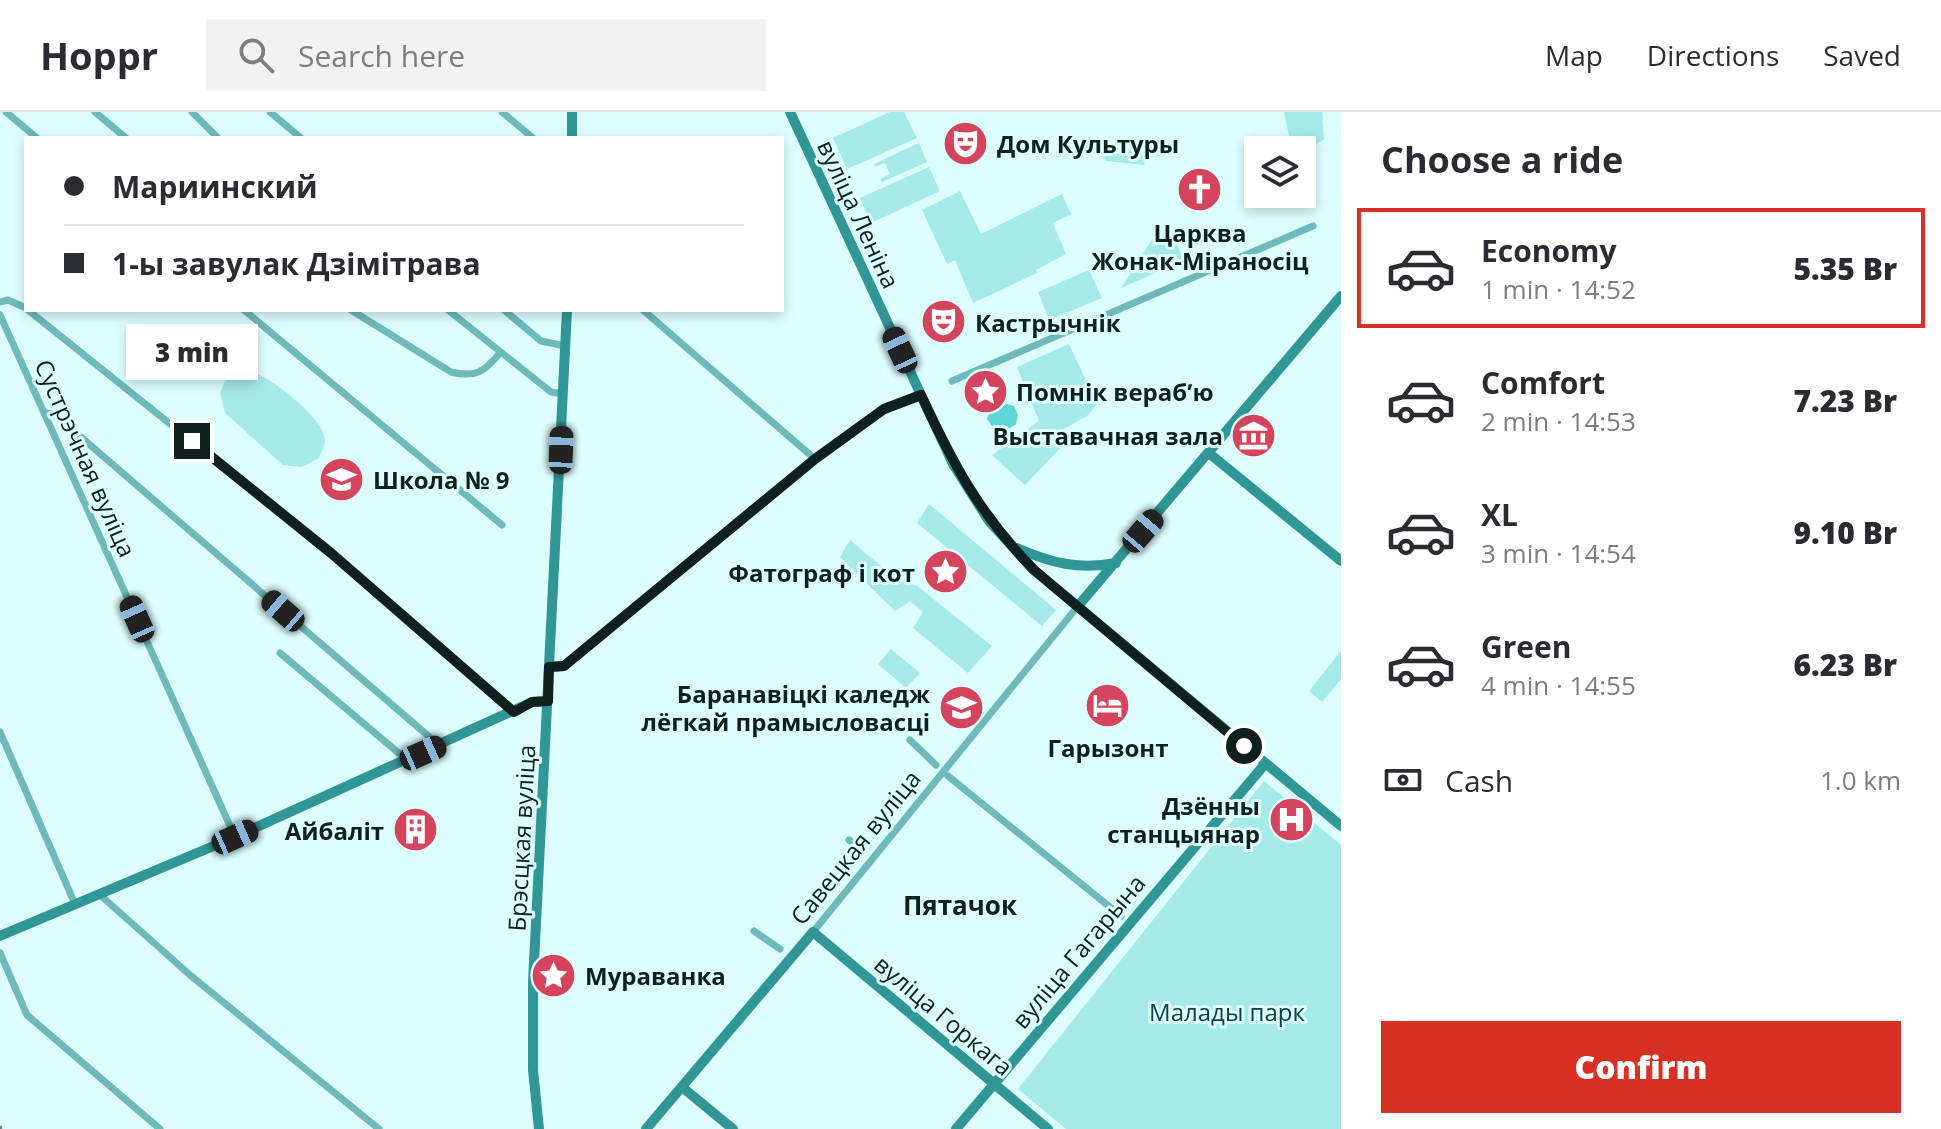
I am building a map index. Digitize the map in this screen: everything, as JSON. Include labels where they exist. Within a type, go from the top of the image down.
[{"type":"main road","points":[[572,112],[572,136]]},
{"type":"main road","name":"вуліца Леніна","points":[[790,112],[921,395],[960,475],[989,521],[1009,544],[1078,606],[1341,826]]},
{"type":"main road","name":"Савецкая вуліца","points":[[1078,606],[1341,296]]},
{"type":"main road","name":"Брэсцкая вуліца","points":[[539,1129],[533,1070],[533,982],[567,312]]},
{"type":"main road","points":[[549,667],[564,666],[815,459],[884,409],[921,395]]},
{"type":"main road","points":[[1210,454],[1341,561]]},
{"type":"main road","points":[[1009,544],[1067,566],[1094,567],[1116,563]]},
{"type":"main road","points":[[0,936],[235,837],[532,702],[548,701]]},
{"type":"main road","name":"вуліца Гагарына","points":[[956,1129],[1265,764]]},
{"type":"main road","name":"Савецкая вуліца","points":[[646,1129],[813,932]]},
{"type":"main road","name":"вуліца Горкага","points":[[813,932],[1048,1129]]},
{"type":"main road","points":[[682,1087],[733,1129]]},
{"type":"street","points":[[6,112],[35,136]]},
{"type":"street","points":[[95,112],[124,136]]},
{"type":"street","points":[[192,112],[216,136]]},
{"type":"street","points":[[502,112],[531,136]]},
{"type":"street","points":[[274,113],[299,136]]},
{"type":"street","points":[[952,381],[1313,226]]},
{"type":"street","points":[[0,302],[8,300],[24,308]]},
{"type":"street","points":[[31,312],[331,553],[514,712]]},
{"type":"street","points":[[246,312],[502,525]]},
{"type":"street","points":[[354,312],[451,372],[469,377],[484,372],[500,353]]},
{"type":"street","points":[[450,312],[551,392],[563,394]]},
{"type":"street","points":[[506,312],[541,341],[565,346]]},
{"type":"street","points":[[645,312],[815,459]]},
{"type":"street","name":"Сустрэчная вуліца","points":[[0,315],[235,837]]},
{"type":"street","points":[[44,413],[54,414],[440,746]]},
{"type":"street","name":"Савецкая вуліца","points":[[813,932],[1078,606]]},
{"type":"street","points":[[280,653],[407,760]]},
{"type":"street","points":[[0,732],[75,904]]},
{"type":"street","points":[[910,740],[936,765]]},
{"type":"street","points":[[948,776],[1121,916]]},
{"type":"street","points":[[849,840],[862,851]]},
{"type":"street","points":[[99,894],[190,975],[379,1129]]},
{"type":"street","points":[[754,931],[780,949]]},
{"type":"street","points":[[0,953],[27,1015],[160,1129]]},
{"type":"green space","points":[[890,112],[904,112],[917,138],[847,169],[833,138]]},
{"type":"green space","points":[[1284,112],[1322,112],[1324,139],[1316,145],[1316,136],[1289,136]]},
{"type":"green space","points":[[1173,141],[1165,156],[1146,157],[1144,165],[1106,161],[1103,157]]},
{"type":"green space","points":[[919,143],[927,162],[882,182],[880,179],[890,174],[885,163],[875,167],[874,164]]},
{"type":"green space","points":[[929,167],[940,191],[871,223],[860,198]]},
{"type":"green space","points":[[960,191],[981,234],[1062,194],[1071,214],[1053,223],[1066,254],[1036,270],[1037,273],[973,303],[955,260],[947,264],[922,210]]},
{"type":"green space","points":[[1171,231],[1184,260],[1121,288],[1153,238]]},
{"type":"green space","points":[[1089,270],[1102,298],[1049,320],[1038,292]]},
{"type":"green space","points":[[1069,344],[1097,404],[1087,416],[1060,431],[1065,443],[1025,485],[992,455],[1039,421],[1017,367]]},
{"type":"green space","points":[[243,369],[278,386],[315,419],[325,440],[319,458],[302,467],[283,465],[225,413],[220,393],[227,376]]},
{"type":"green space","points":[[929,504],[1056,610],[1042,626],[917,523]]},
{"type":"green space","points":[[850,540],[894,577],[917,586],[992,646],[968,673],[913,628],[923,612],[910,601],[895,611],[840,557]]},
{"type":"green space","points":[[891,649],[920,673],[906,688],[878,664]]},
{"type":"green space","points":[[1341,651],[1341,679],[1322,702],[1309,691]]},
{"type":"green space","name":"Малады парк","points":[[1264,781],[1341,845],[1341,1129],[1066,1129],[1018,1089]]},
{"type":"shaded area","points":[[1000,402],[1014,406],[1018,415],[1016,424],[1004,432],[995,430],[987,419],[992,406]]},
{"type":"place","name":"Дом Культуры","points":[[966,143]]},
{"type":"place","name":"Царква Жонак-Міраносіц","points":[[1200,190]]},
{"type":"place","name":"Кастрычнік","points":[[944,322]]},
{"type":"place","name":"Помнік верабʼю","points":[[985,391]]},
{"type":"place","name":"Выставачная зала","points":[[1254,435]]},
{"type":"place","name":"Школа № 9","points":[[342,479]]},
{"type":"place","name":"Фатограф і кот","points":[[946,572]]},
{"type":"place","name":"Гарызонт","points":[[1108,705]]},
{"type":"place","name":"Баранавіцкі каледж лёгкай прамысловасці","points":[[961,707]]},
{"type":"place","name":"Дзённы станцыянар","points":[[1291,819]]},
{"type":"place","name":"Айбаліт","points":[[415,830]]},
{"type":"place","name":"Мураванка","points":[[554,975]]},
{"type":"district","name":"Пятачок","points":[[960,905]]},
{"type":"route","points":[[192,441],[331,553],[514,712],[532,702],[548,701],[549,667],[558,669],[564,666],[700,555],[758,503],[884,409],[921,395],[966,487],[1009,544],[1034,570],[1244,746]]}]
